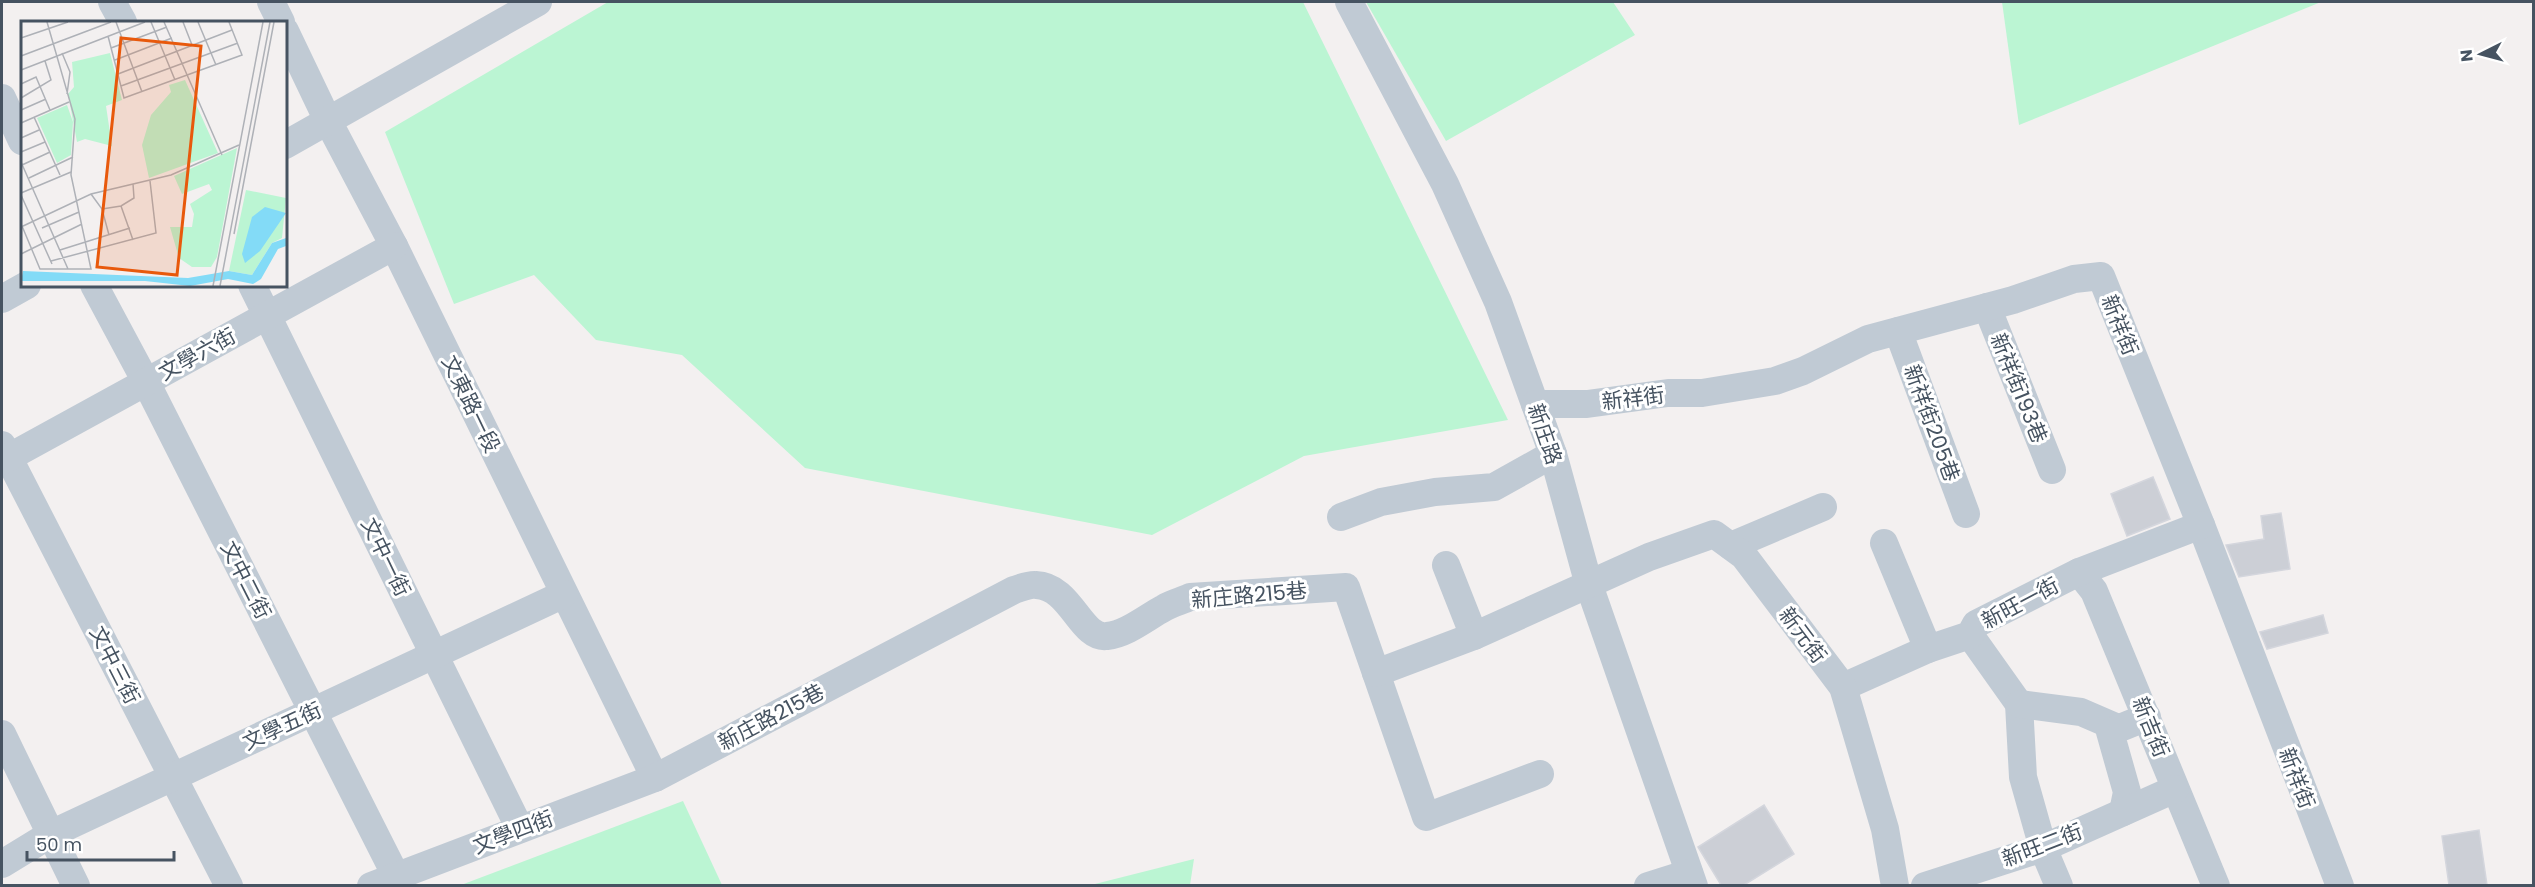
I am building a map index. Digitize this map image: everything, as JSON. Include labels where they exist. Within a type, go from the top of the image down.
[{"type":"street","points":[[112,2],[122,21]]},
{"type":"street","points":[[271,2],[280,21]]},
{"type":"street","points":[[286,144],[538,2]]},
{"type":"street","name":"新庄路","points":[[1349,2],[1445,184],[1498,302],[1553,454],[1589,585],[1691,879]]},
{"type":"street","name":"文東路一段","points":[[286,33],[328,121],[394,246],[655,778]]},
{"type":"street","points":[[2,98],[21,139]]},
{"type":"street","name":"文學六街","points":[[4,455],[146,382],[394,246]]},
{"type":"street","name":"新祥街","points":[[1535,404],[1587,404],[1668,393],[1701,393],[1775,381],[1803,371],[1868,339],[1986,307],[2074,279],[2101,276],[2201,525],[2340,885]]},
{"type":"street","points":[[2,299],[25,286]]},
{"type":"street","name":"文中二街","points":[[95,286],[146,382],[313,711],[384,881]]},
{"type":"street","name":"文中一街","points":[[252,286],[520,829]]},
{"type":"street","name":"新祥街193巷","points":[[1986,307],[2052,470]]},
{"type":"street","name":"新祥街205巷","points":[[1898,331],[1966,514]]},
{"type":"street","points":[[1341,517],[1381,502],[1435,492],[1494,487],[1553,454]]},
{"type":"street","name":"文中三街","points":[[4,455],[229,885]]},
{"type":"street","points":[[1731,546],[1823,507]]},
{"type":"street","name":"新旺一街","points":[[1843,687],[1928,649],[1970,635],[1976,624],[2079,572],[2201,525]]},
{"type":"street","name":"新元街","points":[[1589,585],[1649,557],[1714,534],[1744,556],[1843,687],[1885,829],[1895,885]]},
{"type":"street","points":[[1884,543],[1928,649]]},
{"type":"street","points":[[1446,565],[1474,636]]},
{"type":"street","name":"新吉街","points":[[2079,572],[2094,591],[2216,885]]},
{"type":"street","name":"新庄路215巷","points":[[655,778],[1014,590],[1035,584],[1049,587],[1064,597],[1092,633],[1105,637],[1121,632],[1168,606],[1190,597],[1346,586],[1376,673]]},
{"type":"street","points":[[1540,774],[1426,817],[1376,673],[1474,636],[1589,585]]},
{"type":"street","name":"文學五街","points":[[2,864],[51,834],[564,594]]},
{"type":"street","points":[[1970,635],[2019,704],[2022,777],[2043,848],[2059,885]]},
{"type":"street","points":[[2019,704],[2081,712],[2118,728]]},
{"type":"street","points":[[2123,812],[2127,792],[2110,732],[2147,717]]},
{"type":"street","points":[[2,734],[76,885]]},
{"type":"street","name":"文學四街","points":[[384,881],[655,778]]},
{"type":"street","name":"新旺二街","points":[[1925,885],[2043,848],[2175,789]]},
{"type":"street","points":[[1648,885],[1691,879]]},
{"type":"green space","points":[[608,2],[1303,2],[1508,420],[1304,456],[1152,535],[805,468],[682,355],[596,340],[534,275],[454,304],[385,132]]},
{"type":"green space","points":[[1366,2],[1613,2],[1635,35],[1446,141]]},
{"type":"green space","points":[[2002,2],[2321,2],[2019,125]]},
{"type":"green space","points":[[683,801],[722,885],[461,885]]},
{"type":"green space","points":[[1194,859],[1190,885],[1091,885]]},
{"type":"building","points":[[2153,477],[2170,519],[2127,536],[2111,494]]},
{"type":"building","points":[[2281,513],[2290,569],[2239,577],[2226,545],[2264,539],[2261,516]]},
{"type":"building","points":[[2323,615],[2328,633],[2267,649],[2260,632]]},
{"type":"building","points":[[1764,805],[1794,854],[1744,885],[1721,885],[1698,847]]},
{"type":"building","points":[[2479,830],[2487,885],[2449,885],[2442,836]]}]
